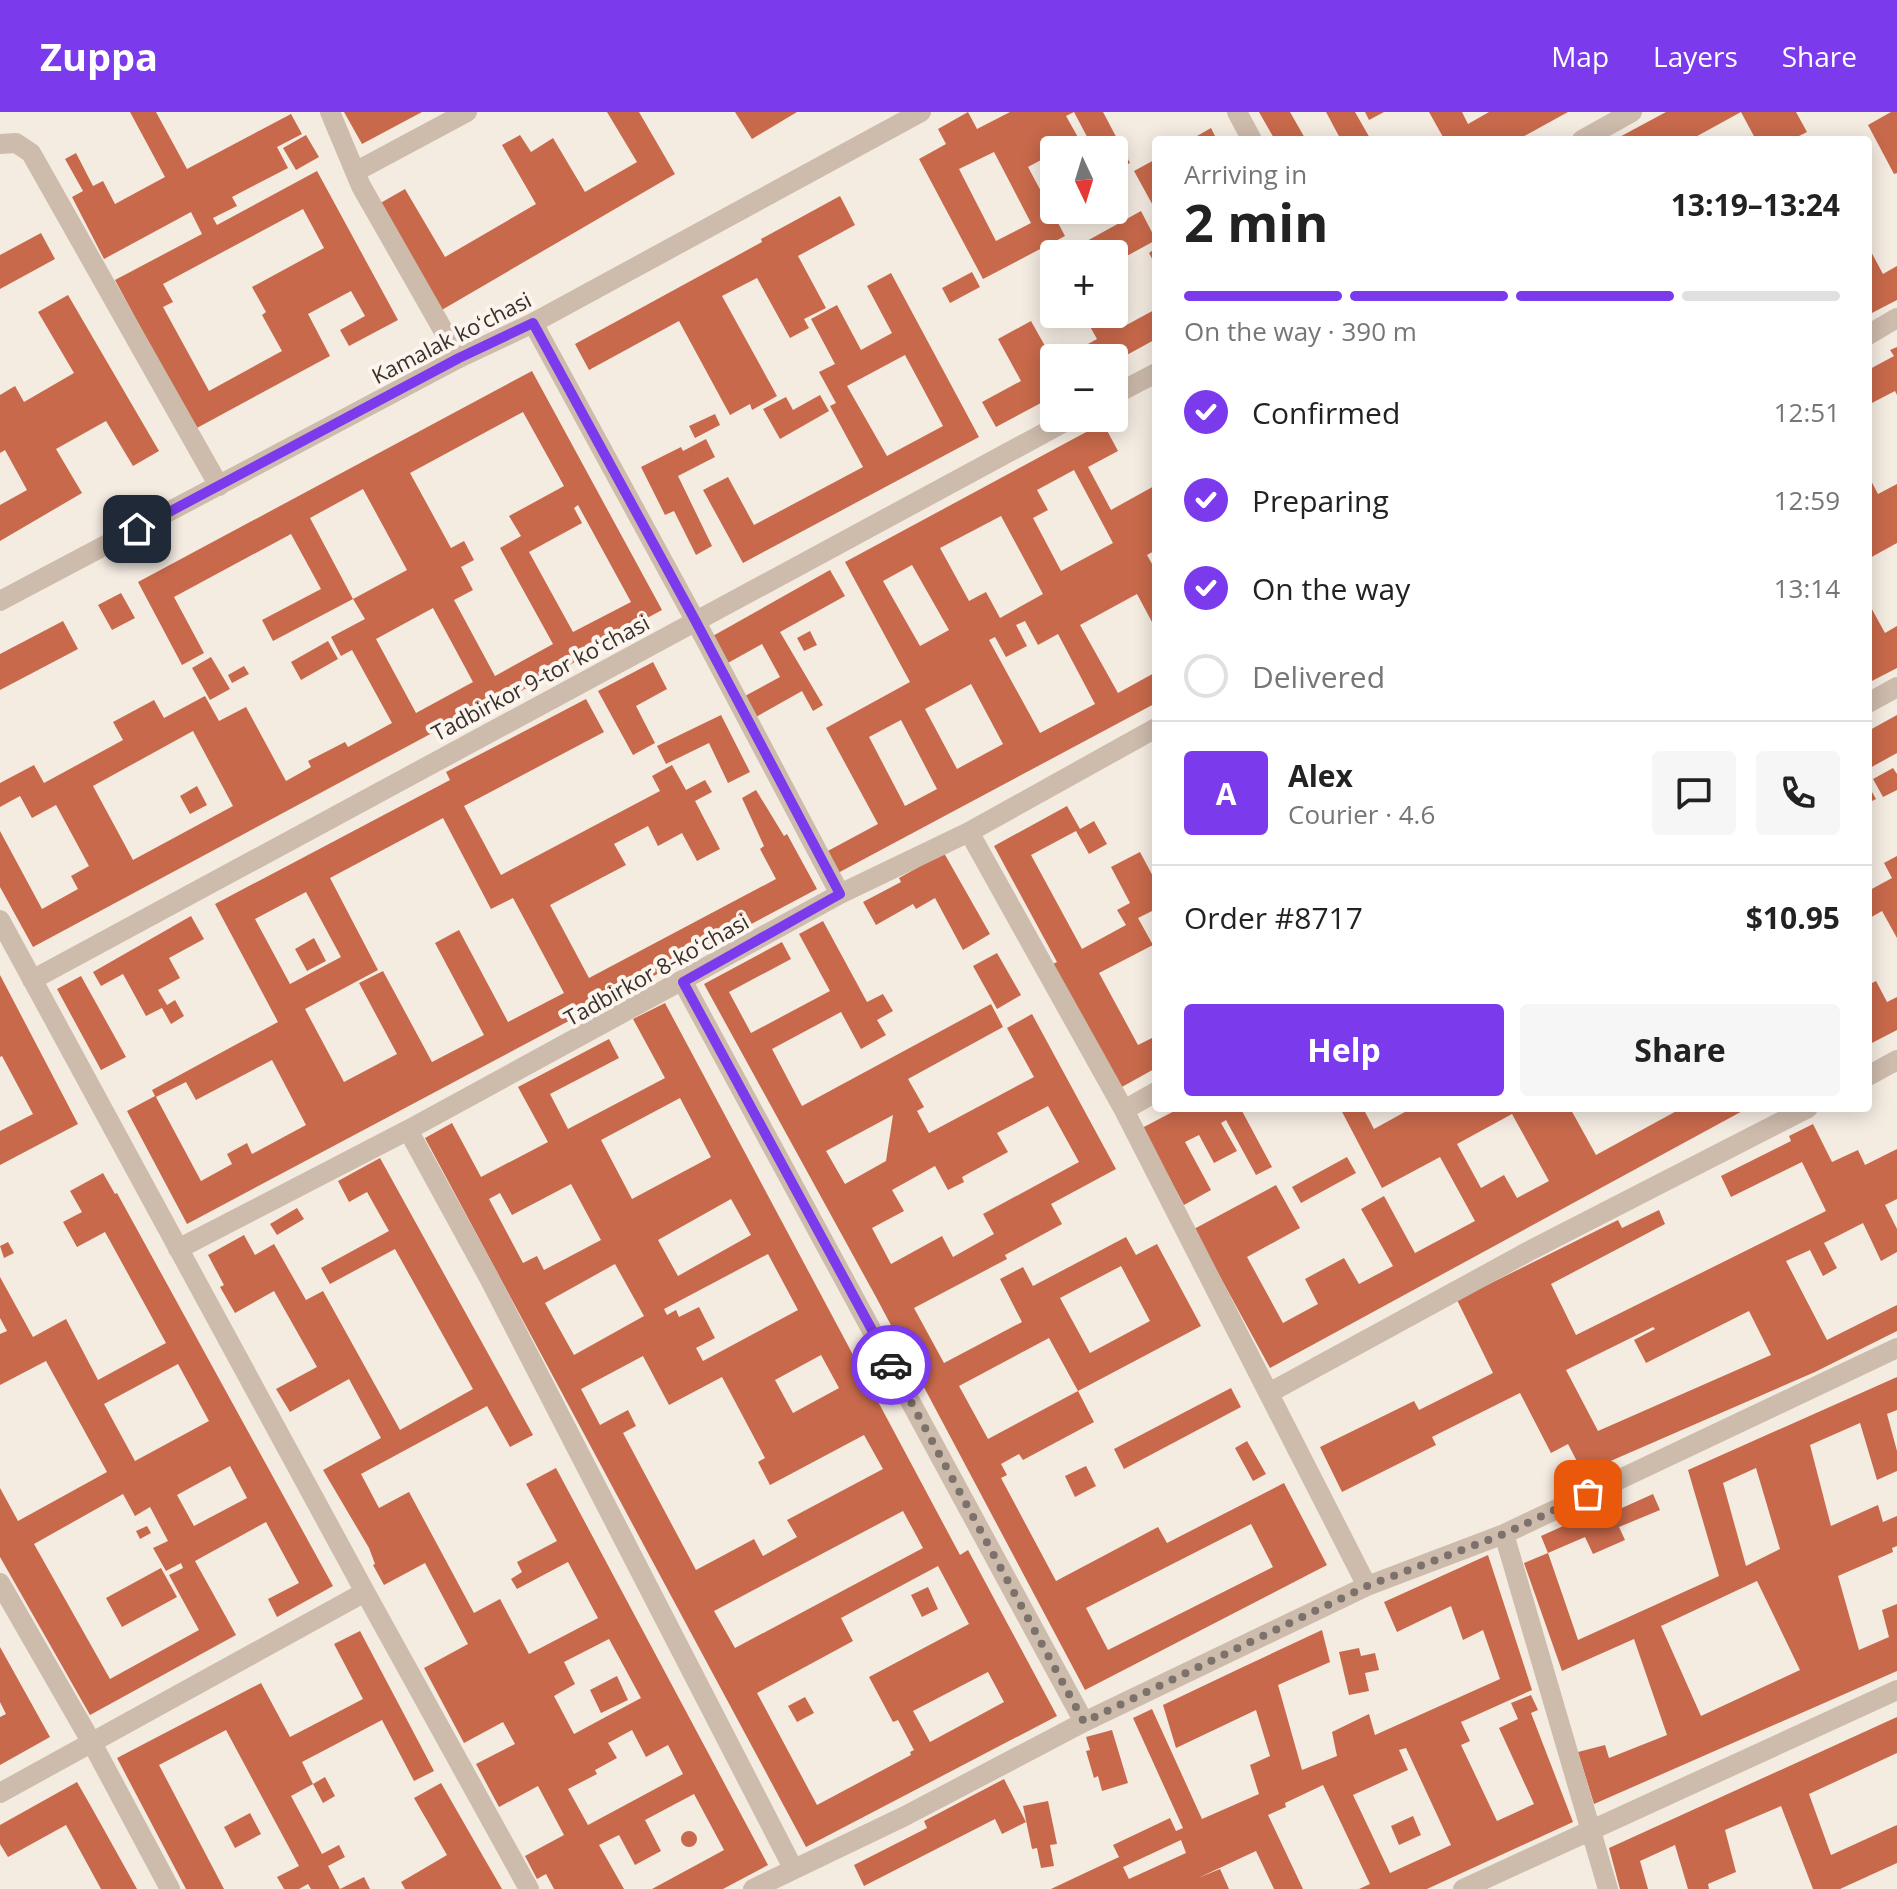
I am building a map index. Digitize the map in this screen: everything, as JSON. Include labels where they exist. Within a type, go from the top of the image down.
[{"type":"street","points":[[330,112],[355,172],[459,358]]},
{"type":"street","points":[[355,172],[467,112]]},
{"type":"street","name":"Kamalak koʻchasi","points":[[0,601],[459,358],[533,323],[921,112]]},
{"type":"street","points":[[1237,112],[1250,136]]},
{"type":"street","points":[[1589,136],[1632,112]]},
{"type":"street","points":[[0,144],[16,143],[31,153],[219,486]]},
{"type":"street","points":[[1872,333],[1897,318]]},
{"type":"street","points":[[533,323],[840,894]]},
{"type":"street","points":[[1128,388],[1152,375]]},
{"type":"street","name":"Tadbirkor 9-tor koʻchasi","points":[[32,980],[1046,432]]},
{"type":"street","points":[[1872,701],[1897,687]]},
{"type":"street","name":"Tadbirkor 8-koʻchasi","points":[[178,1249],[408,1130],[840,894],[969,832],[1152,730]]},
{"type":"street","points":[[969,832],[1124,1110],[1367,1586]]},
{"type":"street","points":[[0,920],[529,1889]]},
{"type":"street","points":[[683,982],[1084,1722]]},
{"type":"street","points":[[1872,1074],[1897,1060]]},
{"type":"street","points":[[1124,1110],[1152,1094]]},
{"type":"street","points":[[1269,1393],[1531,1250],[1794,1112]]},
{"type":"street","points":[[408,1130],[489,1278],[793,1868]]},
{"type":"street","points":[[753,1889],[905,1816],[1084,1722],[1367,1586],[1504,1534],[1897,1348]]},
{"type":"street","points":[[1504,1534],[1608,1889]]},
{"type":"street","points":[[0,1583],[92,1743],[170,1889]]},
{"type":"street","points":[[0,1793],[365,1592]]},
{"type":"street","points":[[1463,1889],[1897,1690]]},
{"type":"building","points":[[130,112],[156,112],[187,169],[291,114],[302,134],[277,147],[288,168],[232,197],[237,206],[213,218],[217,225],[317,171],[398,320],[349,346],[340,330],[365,316],[351,291],[308,314],[330,356],[195,429],[115,280],[202,234],[191,212],[104,259],[72,197],[83,191],[65,159],[76,153],[93,186],[103,181],[115,204],[165,177]],"holes":[[[303,209],[324,248],[252,287],[266,312],[262,315],[282,351],[209,391],[163,307],[173,302],[163,284]]]},
{"type":"building","points":[[344,112],[422,112],[362,144]]},
{"type":"building","points":[[607,112],[639,112],[675,174],[440,311],[377,205],[405,189],[445,257],[536,204],[502,145],[520,135],[531,152],[553,138],[585,192],[637,162]]},
{"type":"building","points":[[735,112],[797,112],[752,139]]},
{"type":"building","points":[[968,112],[977,129],[1010,112],[1074,112],[1066,116],[1077,136],[1040,136],[1040,161],[1028,167],[1040,189],[1040,224],[1059,224],[1065,236],[1057,240],[1040,240],[1040,249],[983,279],[919,159],[946,144],[938,129]],"holes":[[[994,152],[1031,223],[996,241],[959,169]]]},
{"type":"building","points":[[1074,112],[1103,112],[1116,136],[1087,136]]},
{"type":"building","points":[[1259,112],[1290,112],[1304,136],[1273,136]]},
{"type":"building","points":[[1326,112],[1355,112],[1369,136],[1339,136]]},
{"type":"building","points":[[1365,112],[1384,112],[1369,120]]},
{"type":"building","points":[[1429,112],[1462,112],[1468,124],[1489,112],[1568,112],[1524,136],[1442,136]]},
{"type":"building","points":[[1666,112],[1741,112],[1697,136],[1621,136]]},
{"type":"building","points":[[1741,112],[1796,112],[1807,132],[1799,136],[1754,136]]},
{"type":"building","points":[[1891,112],[1897,112],[1897,173],[1894,174],[1868,125]]},
{"type":"building","points":[[1211,128],[1215,136],[1197,136]]},
{"type":"building","points":[[306,135],[319,157],[296,170],[283,148]]},
{"type":"building","points":[[1152,161],[1152,204],[1134,171]]},
{"type":"building","points":[[840,196],[855,225],[798,256],[826,308],[804,319],[809,328],[790,338],[757,278],[722,296],[777,396],[752,410],[750,404],[730,415],[679,321],[589,370],[575,344]]},
{"type":"building","points":[[1141,211],[1152,232],[1152,242],[1128,255],[1128,240],[1089,240],[1118,224],[1128,224],[1128,218]]},
{"type":"building","points":[[41,233],[55,259],[0,289],[0,255]]},
{"type":"building","points":[[1872,253],[1883,274],[1897,266],[1897,300],[1872,313]]},
{"type":"building","points":[[972,272],[980,287],[950,303],[942,288]]},
{"type":"building","points":[[891,273],[979,437],[743,563],[703,490],[728,477],[754,525],[863,467],[830,406],[836,403],[819,372],[835,364],[811,319],[837,305],[861,350],[892,333],[867,286]],"holes":[[[905,355],[943,426],[887,456],[847,386]]]},
{"type":"building","points":[[68,295],[159,451],[133,466],[106,421],[56,449],[82,493],[0,541],[0,505],[27,490],[5,450],[0,453],[0,395],[15,386],[24,402],[74,373],[38,312]]},
{"type":"building","points":[[1152,311],[1152,341],[1128,354],[1128,344],[1088,344],[1097,339],[1091,328],[1128,328],[1128,324]]},
{"type":"building","points":[[1031,321],[1044,344],[1040,344],[1040,403],[996,427],[982,402],[1021,381],[998,339]]},
{"type":"building","points":[[1897,347],[1897,395],[1895,391],[1872,403],[1872,368],[1894,356],[1890,350]]},
{"type":"building","points":[[532,371],[662,610],[508,698],[505,694],[33,947],[0,887],[0,831],[42,909],[78,889],[71,876],[89,866],[56,805],[32,818],[20,796],[0,807],[0,783],[34,765],[44,783],[123,740],[113,722],[154,700],[164,718],[205,696],[219,721],[246,707],[286,781],[311,767],[308,761],[345,742],[348,747],[392,723],[352,650],[341,656],[331,637],[365,619],[353,599],[273,641],[262,620],[321,589],[291,534],[174,597],[204,653],[182,665],[138,582]],"holes":[[[523,412],[564,486],[509,516],[521,536],[500,548],[553,644],[495,676],[454,600],[473,590],[461,567],[474,560],[464,541],[451,548],[410,473]],[[363,489],[407,570],[353,599],[310,518]],[[578,505],[631,602],[573,632],[529,552],[582,523],[574,508]],[[433,608],[473,682],[416,713],[376,639]],[[193,731],[233,806],[133,860],[93,786]]]},
{"type":"building","points":[[820,395],[829,411],[780,439],[763,409],[786,397],[793,410]]},
{"type":"building","points":[[715,414],[720,425],[695,438],[689,426]]},
{"type":"building","points":[[1086,432],[1108,432],[1118,451],[1088,467],[1111,510],[1152,487],[1152,552],[1147,555],[1152,564],[1152,622],[1137,594],[1080,625],[1118,693],[1152,674],[1152,705],[836,874],[824,853],[878,824],[826,728],[910,682],[845,562]],"holes":[[[1074,470],[1113,543],[1061,571],[1033,518],[1048,510],[1037,490]],[[1001,516],[1043,594],[1000,618],[986,592],[969,601],[940,548]],[[912,565],[949,630],[920,646],[883,581]],[[1025,621],[1038,645],[1058,634],[1095,704],[1040,733],[989,640],[995,637],[1006,657],[1027,646],[1016,625]],[[971,684],[1003,744],[957,769],[925,709]],[[901,720],[937,789],[905,806],[869,737]]]},
{"type":"building","points":[[706,439],[715,457],[678,476],[712,546],[696,555],[674,511],[665,515],[641,467],[681,447],[683,451]]},
{"type":"building","points":[[1872,483],[1878,494],[1897,484],[1897,543],[1872,557]]},
{"type":"building","points":[[830,570],[845,596],[780,632],[823,705],[813,711],[802,691],[756,717],[745,696],[780,677],[762,644],[726,664],[711,637]]},
{"type":"building","points":[[121,593],[135,618],[112,630],[98,605]]},
{"type":"building","points":[[1872,609],[1885,633],[1897,626],[1897,668],[1872,681]]},
{"type":"building","points":[[63,621],[78,649],[0,690],[0,654]]},
{"type":"building","points":[[810,631],[817,645],[804,651],[797,638]]},
{"type":"building","points":[[328,641],[338,659],[301,680],[291,662]]},
{"type":"building","points":[[211,657],[230,689],[210,700],[192,668]]},
{"type":"building","points":[[653,662],[667,689],[636,706],[655,743],[633,755],[598,691]]},
{"type":"building","points":[[244,666],[249,674],[232,683],[228,675]]},
{"type":"building","points":[[586,699],[604,732],[464,806],[501,875],[660,791],[652,776],[672,765],[686,790],[705,780],[712,792],[695,801],[720,849],[697,861],[682,833],[658,846],[648,826],[614,844],[626,865],[550,905],[589,978],[776,879],[760,849],[764,846],[742,798],[756,790],[784,836],[787,834],[817,889],[187,1224],[127,1111],[155,1096],[152,1090],[278,1022],[215,904],[450,780],[446,772]],"holes":[[[443,818],[491,909],[513,898],[564,993],[508,1022],[459,930],[435,943],[484,1035],[432,1062],[383,971],[359,983],[397,1054],[344,1082],[305,1009],[378,970],[330,878]],[[306,892],[341,957],[290,984],[255,919]],[[272,1060],[306,1125],[252,1154],[247,1143],[227,1154],[232,1164],[201,1181],[156,1097],[186,1082],[196,1100]]]},
{"type":"building","points":[[721,715],[750,772],[728,783],[709,743],[666,764],[657,746]]},
{"type":"building","points":[[1897,715],[1897,753],[1872,767],[1872,729]]},
{"type":"building","points":[[1893,768],[1897,774],[1897,790],[1883,797],[1873,779]]},
{"type":"building","points":[[197,786],[207,805],[190,814],[180,796]]},
{"type":"building","points":[[1067,806],[1080,829],[1094,821],[1107,844],[1089,854],[1076,831],[1031,855],[1082,949],[1126,925],[1117,910],[1130,903],[1111,867],[1140,852],[1152,874],[1152,911],[1138,918],[1152,946],[1099,973],[1138,1045],[1152,1038],[1152,1070],[1120,1088],[994,846]]},
{"type":"building","points":[[944,853],[990,934],[963,950],[935,898],[916,909],[913,904],[876,925],[863,902],[901,882],[899,878]]},
{"type":"building","points":[[1897,856],[1897,938],[1882,911],[1872,917],[1872,889],[1892,878],[1884,863]]},
{"type":"building","points":[[191,916],[204,939],[169,958],[180,978],[158,990],[167,1005],[175,1000],[184,1016],[171,1024],[162,1008],[146,1016],[123,974],[101,986],[93,972]]},
{"type":"building","points":[[823,921],[867,1002],[883,994],[893,1011],[877,1020],[886,1035],[861,1049],[841,1012],[772,1049],[802,1106],[991,1004],[1003,1027],[908,1079],[924,1107],[917,1111],[929,1133],[1034,1077],[1007,1028],[1032,1014],[1116,1169],[1051,1204],[1062,1224],[1005,1255],[1007,1259],[914,1308],[944,1363],[1022,1322],[1000,1279],[1023,1267],[1033,1286],[1126,1237],[1136,1255],[1157,1244],[1201,1326],[1078,1391],[1094,1422],[1023,1460],[1019,1454],[1001,1464],[1007,1475],[1001,1478],[1056,1581],[1158,1527],[1167,1543],[1284,1483],[1327,1565],[1085,1690],[876,1297],[704,984],[782,942],[791,959],[729,992],[751,1033],[830,991],[799,934]],"holes":[[[1048,1106],[1079,1162],[983,1214],[994,1234],[953,1257],[942,1236],[891,1264],[872,1228],[904,1211],[892,1190],[935,1166],[948,1190],[964,1182],[962,1177],[1008,1152],[997,1133]],[[893,1115],[886,1161],[845,1184],[826,1151]],[[1121,1266],[1150,1321],[1090,1353],[1060,1298]],[[1049,1338],[1078,1391],[988,1439],[959,1386]],[[1251,1524],[1273,1567],[1108,1650],[1086,1608]]]},
{"type":"building","points":[[314,938],[326,961],[307,971],[295,949]]},
{"type":"building","points":[[997,953],[1021,995],[997,1009],[973,966]]},
{"type":"building","points":[[0,975],[78,1124],[0,1165],[0,1131],[33,1114],[0,1057]]},
{"type":"building","points":[[81,976],[126,1057],[101,1070],[57,989]]},
{"type":"building","points":[[1876,981],[1887,1002],[1897,997],[1897,1030],[1872,1043],[1872,983]]},
{"type":"building","points":[[665,1003],[960,1555],[968,1550],[1057,1716],[806,1847],[425,1138],[452,1123],[481,1177],[548,1142],[518,1087],[609,1039],[619,1058],[550,1094],[568,1129],[665,1078],[633,1019]],"holes":[[[680,1098],[711,1157],[632,1199],[601,1140]],[[571,1184],[601,1240],[544,1270],[537,1256],[523,1263],[489,1199],[500,1193],[512,1215]],[[731,1199],[751,1235],[678,1276],[658,1240]],[[768,1254],[798,1310],[703,1361],[696,1348],[715,1338],[699,1307],[679,1317],[676,1310],[667,1315],[664,1309]],[[615,1264],[644,1316],[574,1355],[545,1303]],[[821,1355],[839,1388],[793,1413],[775,1380]],[[643,1356],[669,1405],[722,1377],[765,1458],[758,1462],[770,1485],[864,1435],[883,1469],[787,1520],[797,1537],[763,1556],[754,1539],[696,1570],[623,1433],[636,1426],[628,1410],[600,1425],[581,1389]],[[903,1511],[923,1548],[735,1648],[714,1611]],[[938,1566],[969,1624],[869,1677],[893,1722],[898,1720],[914,1750],[910,1752],[911,1755],[817,1805],[757,1693],[853,1641],[841,1618]],[[988,1672],[1004,1702],[930,1742],[913,1711]]]},
{"type":"building","points":[[1172,1112],[1243,1112],[1272,1167],[1256,1175],[1226,1120],[1221,1123],[1237,1151],[1214,1163],[1199,1135],[1185,1142],[1211,1190],[1184,1205],[1142,1128]]},
{"type":"building","points":[[1342,1112],[1365,1112],[1374,1129],[1405,1112],[1572,1112],[1596,1155],[1675,1112],[1741,1112],[1270,1368],[1194,1229],[1276,1185],[1300,1228],[1247,1257],[1283,1323],[1318,1304],[1305,1279],[1344,1258],[1359,1284],[1393,1266],[1361,1209],[1384,1196],[1415,1253],[1475,1221],[1440,1157],[1382,1188]],"holes":[[[1512,1114],[1549,1181],[1517,1198],[1504,1175],[1481,1188],[1457,1144]]]},
{"type":"building","points":[[1813,1124],[1832,1162],[1858,1150],[1865,1165],[1897,1149],[1897,1199],[1885,1205],[1897,1229],[1897,1252],[1881,1261],[1863,1223],[1824,1243],[1837,1268],[1823,1276],[1810,1250],[1786,1261],[1827,1340],[1897,1305],[1897,1331],[1815,1372],[1583,1473],[1568,1444],[1551,1453],[1520,1393],[1432,1437],[1436,1445],[1342,1492],[1320,1447],[1414,1401],[1419,1410],[1493,1373],[1457,1300],[1618,1220],[1622,1228],[1659,1210],[1665,1224],[1551,1284],[1576,1335],[1826,1211],[1802,1162],[1731,1197],[1721,1176],[1791,1141],[1789,1136]],"holes":[[[1749,1311],[1771,1355],[1598,1431],[1566,1370],[1653,1327],[1655,1329],[1634,1340],[1646,1363]]]},
{"type":"building","points":[[1347,1157],[1356,1173],[1301,1203],[1292,1187]]},
{"type":"building","points":[[380,1158],[533,1435],[510,1447],[487,1406],[361,1474],[379,1508],[409,1492],[474,1613],[500,1599],[529,1654],[598,1618],[568,1562],[517,1589],[511,1579],[522,1572],[517,1562],[557,1541],[526,1484],[556,1468],[768,1865],[723,1889],[652,1889],[724,1850],[694,1794],[645,1820],[661,1851],[635,1865],[619,1835],[599,1845],[624,1889],[554,1889],[546,1874],[537,1879],[525,1856],[564,1835],[538,1786],[499,1807],[476,1764],[515,1744],[503,1722],[464,1743],[424,1668],[468,1644],[425,1563],[384,1585],[373,1565],[369,1548],[323,1470],[381,1438],[349,1379],[290,1412],[276,1389],[317,1367],[274,1291],[235,1313],[220,1287],[224,1285],[208,1255],[244,1235],[255,1255],[274,1244],[306,1300],[323,1291],[400,1430],[473,1389],[395,1249],[330,1284],[321,1268],[389,1231],[367,1192],[349,1202],[338,1181]],"holes":[[[609,1639],[641,1698],[574,1734],[554,1696],[575,1684],[564,1662]],[[632,1730],[646,1757],[668,1745],[683,1774],[588,1825],[568,1789],[597,1774],[595,1770],[617,1758],[608,1743]]]},
{"type":"building","points":[[103,1173],[117,1193],[333,1586],[277,1617],[268,1599],[299,1583],[266,1522],[195,1561],[236,1635],[90,1715],[0,1557],[0,1488],[18,1521],[107,1472],[46,1361],[0,1385],[0,1334],[7,1331],[0,1318],[0,1277],[33,1337],[66,1319],[98,1380],[166,1343],[105,1232],[77,1247],[63,1222],[82,1212],[70,1191]],"holes":[[[178,1364],[209,1421],[135,1461],[104,1404]],[[230,1466],[247,1498],[194,1526],[177,1495]],[[123,1494],[135,1516],[150,1507],[168,1541],[153,1548],[166,1571],[181,1563],[183,1568],[169,1575],[199,1630],[110,1679],[34,1544]]]},
{"type":"building","points":[[297,1208],[304,1219],[277,1235],[270,1224]]},
{"type":"building","points":[[8,1242],[14,1253],[4,1258],[0,1246]]},
{"type":"building","points":[[1897,1377],[1897,1410],[1887,1414],[1897,1451],[1897,1471],[1877,1480],[1860,1423],[1810,1445],[1831,1526],[1878,1505],[1883,1522],[1897,1516],[1897,1546],[1892,1548],[1893,1552],[1838,1576],[1859,1650],[1889,1637],[1882,1610],[1897,1604],[1897,1671],[1594,1804],[1578,1752],[1605,1745],[1609,1758],[1667,1735],[1634,1639],[1562,1671],[1524,1563],[1548,1553],[1578,1640],[1719,1576],[1688,1470]],"holes":[[[1756,1468],[1780,1549],[1746,1566],[1723,1483]],[[1757,1581],[1800,1670],[1701,1716],[1661,1626]]]},
{"type":"building","points":[[1231,1388],[1241,1407],[1124,1469],[1114,1449]]},
{"type":"building","points":[[1247,1441],[1266,1474],[1253,1481],[1235,1448]]},
{"type":"building","points":[[1086,1466],[1096,1486],[1075,1497],[1065,1476]]},
{"type":"building","points":[[1653,1494],[1660,1510],[1619,1527],[1625,1540],[1593,1554],[1585,1537],[1548,1553],[1541,1536],[1610,1505],[1613,1512]]},
{"type":"building","points":[[147,1526],[151,1533],[140,1539],[136,1531]]},
{"type":"building","points":[[1488,1555],[1532,1690],[1461,1722],[1470,1741],[1461,1745],[1497,1821],[1534,1804],[1499,1728],[1518,1719],[1511,1703],[1531,1695],[1538,1710],[1531,1713],[1573,1822],[1427,1889],[1359,1889],[1370,1884],[1323,1785],[1268,1815],[1303,1889],[1274,1889],[1256,1851],[1198,1878],[1220,1869],[1229,1889],[1051,1889],[1119,1857],[1113,1845],[1170,1818],[1176,1831],[1183,1828],[1133,1718],[1152,1709],[1202,1819],[1259,1794],[1250,1765],[1270,1756],[1256,1710],[1176,1748],[1163,1705],[1243,1667],[1322,1630],[1330,1662],[1278,1685],[1302,1770],[1337,1756],[1332,1732],[1369,1714],[1375,1735],[1500,1679],[1483,1630],[1463,1640],[1451,1606],[1397,1632],[1384,1602]],"holes":[[[1406,1748],[1451,1845],[1390,1873],[1353,1795],[1408,1770],[1399,1750]],[[1181,1840],[1186,1853],[1129,1879],[1123,1867]]]},
{"type":"building","points":[[161,1568],[177,1597],[122,1627],[106,1598]]},
{"type":"building","points":[[928,1587],[938,1609],[922,1617],[911,1595]]},
{"type":"building","points":[[360,1631],[434,1771],[414,1781],[382,1720],[302,1762],[313,1784],[291,1796],[322,1854],[339,1845],[345,1857],[328,1866],[340,1889],[311,1889],[308,1884],[299,1889],[284,1889],[277,1877],[299,1866],[226,1730],[159,1765],[224,1889],[186,1889],[117,1758],[261,1683],[290,1737],[363,1699],[334,1644]]},
{"type":"building","points":[[0,1647],[50,1737],[0,1765],[0,1717],[6,1714],[0,1702]]},
{"type":"building","points":[[1359,1648],[1361,1656],[1375,1653],[1379,1670],[1365,1673],[1369,1691],[1349,1695],[1339,1652]]},
{"type":"building","points":[[617,1676],[628,1700],[601,1713],[590,1690]]},
{"type":"building","points":[[805,1697],[814,1713],[797,1722],[788,1706]]},
{"type":"building","points":[[1897,1717],[1897,1753],[1809,1794],[1831,1855],[1897,1825],[1897,1863],[1840,1889],[1813,1889],[1781,1806],[1725,1830],[1736,1872],[1708,1884],[1709,1889],[1688,1889],[1675,1845],[1640,1861],[1648,1889],[1620,1889],[1609,1848]]},
{"type":"building","points":[[1112,1730],[1128,1783],[1102,1791],[1098,1776],[1094,1778],[1086,1751],[1090,1750],[1086,1737]]},
{"type":"building","points":[[325,1777],[335,1796],[323,1803],[313,1784]]},
{"type":"building","points":[[1004,1779],[1026,1822],[1002,1834],[995,1819],[864,1886],[854,1865],[927,1828],[924,1821]]},
{"type":"building","points":[[77,1782],[137,1889],[101,1889],[66,1825],[8,1857],[0,1844],[0,1825]]},
{"type":"building","points":[[441,1783],[502,1889],[405,1889],[401,1882],[447,1855],[414,1798]]},
{"type":"building","points":[[1048,1801],[1057,1844],[1050,1845],[1054,1866],[1041,1868],[1037,1848],[1032,1849],[1023,1806]]},
{"type":"building","points":[[250,1813],[261,1834],[235,1848],[224,1827]]},
{"type":"building","points":[[1413,1816],[1421,1835],[1399,1845],[1391,1826]]},
{"type":"building","points":[[689,1831],[695,1833],[695,1845],[689,1847],[683,1845],[681,1839],[683,1833]]},
{"type":"building","points":[[364,1877],[370,1889],[340,1889]]},
{"type":"way so far","points":[[891,1365],[1084,1722],[1367,1586],[1504,1534],[1588,1494]]},
{"type":"route","points":[[137,529],[459,358],[533,323],[840,894],[683,982],[891,1365]]}]
